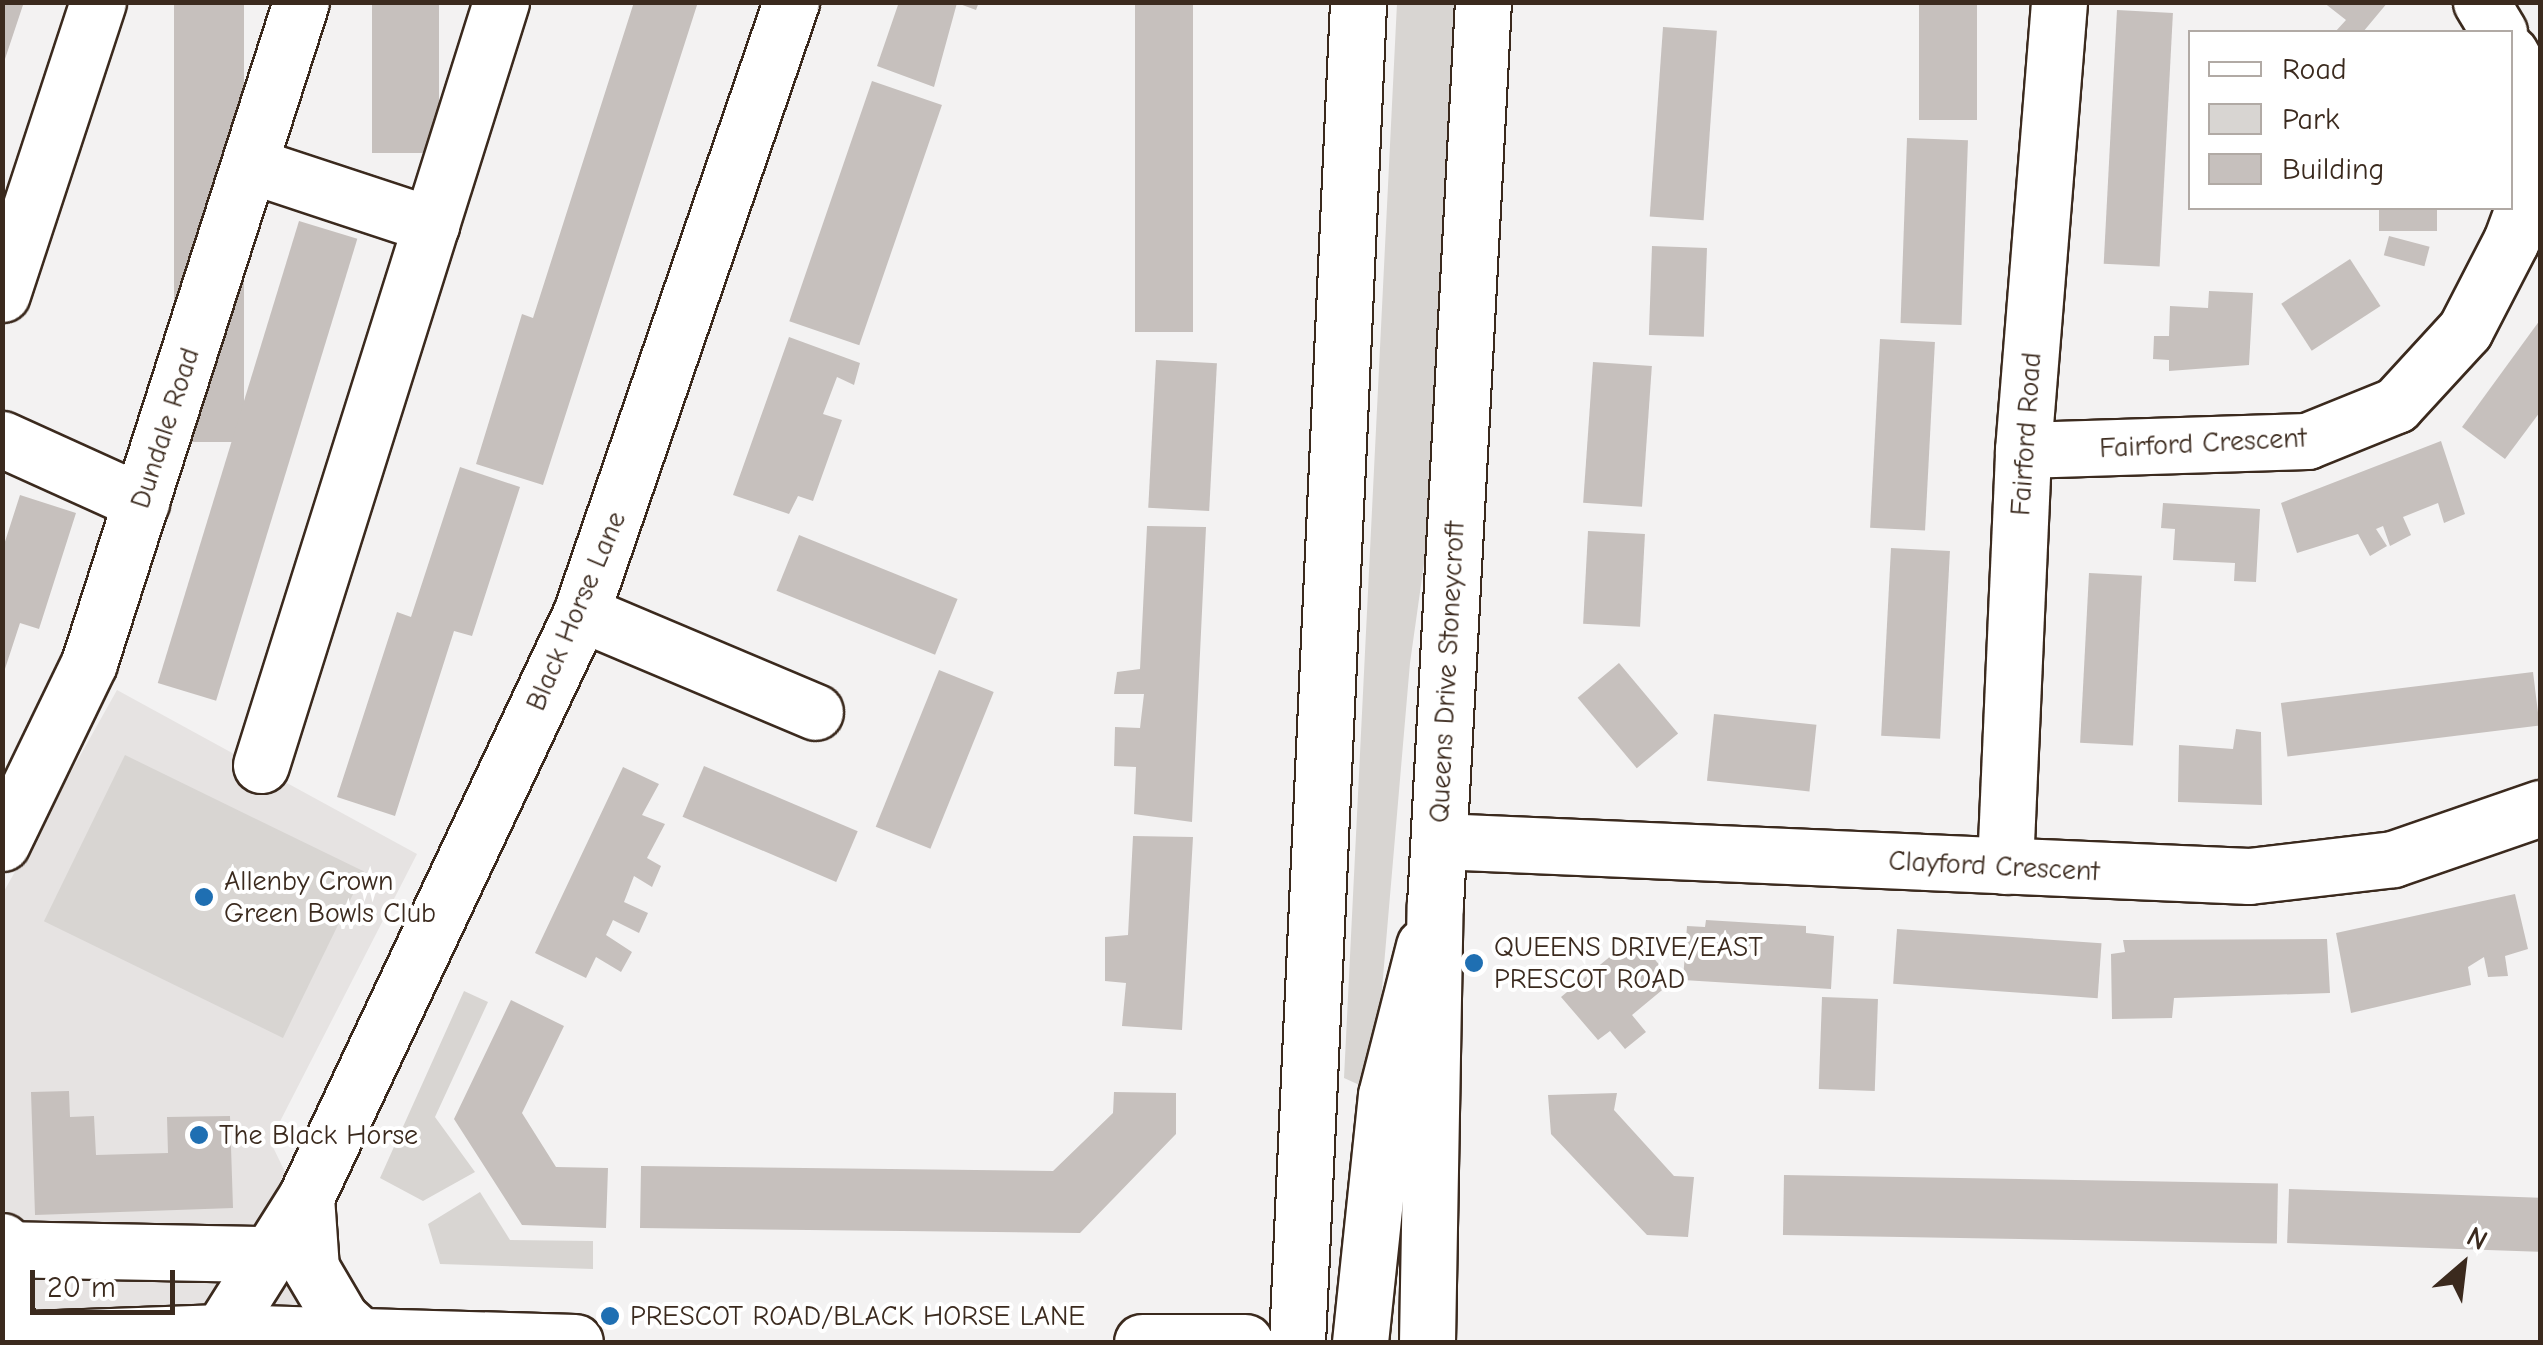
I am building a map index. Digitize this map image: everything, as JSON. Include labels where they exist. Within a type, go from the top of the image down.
[{"type":"main road","points":[[2,294],[98,2]]},
{"type":"main road","name":"Dundale Road","points":[[2,843],[89,663],[301,2]]},
{"type":"main road","points":[[261,765],[501,2]]},
{"type":"main road","name":"Black Horse Lane","points":[[221,1332],[306,1197],[581,614],[791,2]]},
{"type":"main road","points":[[1297,1342],[1358,2]]},
{"type":"main road","name":"Queens Drive Stoneycroft","points":[[1426,1342],[1435,904],[1483,2]]},
{"type":"main road","name":"Fairford Road","points":[[2004,866],[2023,450],[2059,2]]},
{"type":"main road","points":[[2481,2],[2498,30]]},
{"type":"main road","name":"Fairford Crescent","points":[[2023,450],[2307,442],[2396,405],[2466,330],[2512,241],[2539,168],[2533,94],[2513,58]]},
{"type":"main road","points":[[250,165],[431,224]]},
{"type":"main road","points":[[2,439],[141,502]]},
{"type":"main road","points":[[581,614],[815,712]]},
{"type":"main road","name":"Clayford Crescent","points":[[1438,841],[2249,876],[2321,870],[2412,854],[2540,808]]},
{"type":"main road","points":[[1360,1342],[1386,1095],[1435,904]]},
{"type":"main road","name":"Black Horse Lane","points":[[306,1197],[311,1268],[341,1319],[360,1336]]},
{"type":"main road","points":[[2,1241],[5,1340],[221,1332],[575,1342]]},
{"type":"main road","points":[[3,1249],[270,1254]]},
{"type":"main road","points":[[1142,1342],[1244,1342]]},
{"type":"shaded area","points":[[117,690],[417,854],[270,1141],[368,1342],[3,1342],[3,893]]},
{"type":"green space","points":[[1397,3],[1461,3],[1433,500],[1410,663],[1374,1082],[1364,1087],[1344,1078]]},
{"type":"green space","name":"Allenby Crown Green Bowls Club","points":[[125,755],[364,872],[283,1038],[44,921]]},
{"type":"green space","points":[[464,991],[488,1002],[435,1117],[475,1172],[423,1201],[380,1178]]},
{"type":"green space","points":[[480,1192],[510,1240],[593,1241],[593,1269],[440,1264],[428,1224]]},
{"type":"building","points":[[2,2],[24,2],[3,65],[2,65]]},
{"type":"building","points":[[174,2],[244,2],[244,442],[174,442]]},
{"type":"building","points":[[372,2],[439,2],[439,153],[372,153]]},
{"type":"building","points":[[634,2],[698,2],[543,485],[476,464],[522,314],[533,318]]},
{"type":"building","points":[[899,2],[979,2],[976,10],[957,3],[934,87],[877,66]]},
{"type":"building","points":[[1135,2],[1193,2],[1193,332],[1135,332]]},
{"type":"building","points":[[1919,2],[1977,2],[1977,120],[1919,120]]},
{"type":"building","points":[[2323,2],[2388,2],[2365,30],[2337,30],[2346,20]]},
{"type":"building","points":[[2117,10],[2173,13],[2160,267],[2104,264]]},
{"type":"building","points":[[1663,27],[1717,31],[1704,220],[1650,217]]},
{"type":"building","points":[[872,81],[942,105],[859,345],[789,321]]},
{"type":"building","points":[[1907,138],[1968,140],[1962,325],[1901,323]]},
{"type":"building","points":[[2379,210],[2437,210],[2437,231],[2379,231]]},
{"type":"building","points":[[299,221],[357,239],[216,701],[158,683]]},
{"type":"building","points":[[2389,236],[2430,247],[2424,266],[2384,255]]},
{"type":"building","points":[[1652,246],[1707,248],[1704,337],[1649,335]]},
{"type":"building","points":[[2350,259],[2380,306],[2312,351],[2281,304]]},
{"type":"building","points":[[2209,291],[2253,293],[2249,365],[2169,371],[2169,360],[2153,359],[2154,336],[2169,336],[2170,306],[2208,308]]},
{"type":"building","points":[[2540,320],[2540,412],[2505,459],[2462,427]]},
{"type":"building","points":[[789,337],[860,363],[854,385],[837,377],[823,414],[842,420],[813,501],[798,496],[789,514],[733,495]]},
{"type":"building","points":[[1880,339],[1935,342],[1925,531],[1870,528]]},
{"type":"building","points":[[1156,360],[1217,363],[1209,511],[1148,508]]},
{"type":"building","points":[[1593,362],[1652,366],[1642,507],[1583,503]]},
{"type":"building","points":[[2441,441],[2465,514],[2444,523],[2438,503],[2403,517],[2411,535],[2390,546],[2383,526],[2376,529],[2387,546],[2370,556],[2358,534],[2297,553],[2281,503]]},
{"type":"building","points":[[460,467],[520,487],[472,636],[454,631],[395,816],[337,797],[397,612],[411,617]]},
{"type":"building","points":[[20,495],[76,513],[39,629],[20,623],[3,675],[2,551]]},
{"type":"building","points":[[2163,503],[2260,509],[2256,582],[2234,581],[2235,563],[2173,560],[2175,529],[2161,528]]},
{"type":"building","points":[[1147,526],[1206,527],[1192,822],[1134,814],[1136,767],[1114,766],[1115,727],[1140,728],[1144,694],[1114,694],[1117,672],[1140,669]]},
{"type":"building","points":[[1588,531],[1645,534],[1640,627],[1583,624]]},
{"type":"building","points":[[799,535],[958,599],[935,655],[777,591]]},
{"type":"building","points":[[1891,548],[1950,551],[1940,739],[1881,736]]},
{"type":"building","points":[[2089,573],[2142,576],[2133,746],[2080,743]]},
{"type":"building","points":[[1619,663],[1678,733],[1637,768],[1578,698]]},
{"type":"building","points":[[939,670],[994,692],[930,849],[876,827]]},
{"type":"building","points":[[2533,672],[2540,726],[2287,757],[2281,703]]},
{"type":"building","points":[[1714,714],[1816,725],[1809,791],[1707,781]]},
{"type":"building","points":[[2236,729],[2261,732],[2262,805],[2178,802],[2179,745],[2233,749]]},
{"type":"building","points":[[704,766],[858,831],[836,882],[683,817]]},
{"type":"building","points":[[623,767],[659,784],[642,815],[665,824],[647,858],[661,866],[652,887],[634,876],[624,902],[648,913],[639,933],[613,920],[606,935],[632,952],[621,972],[596,957],[586,978],[535,953]]},
{"type":"building","points":[[1133,836],[1193,837],[1182,1030],[1122,1026],[1126,983],[1105,981],[1105,937],[1128,935]]},
{"type":"building","points":[[2515,894],[2528,949],[2505,956],[2508,976],[2488,977],[2484,957],[2468,967],[2471,985],[2351,1013],[2336,933]]},
{"type":"building","points":[[1706,920],[1806,926],[1806,933],[1834,936],[1831,989],[1683,980],[1687,926],[1705,927]]},
{"type":"building","points":[[1897,929],[2102,943],[2098,998],[1893,984]]},
{"type":"building","points":[[1635,936],[1673,981],[1632,1015],[1646,1032],[1625,1049],[1610,1031],[1598,1040],[1561,997]]},
{"type":"building","points":[[2327,939],[2330,993],[2174,998],[2172,1018],[2112,1019],[2111,954],[2125,952],[2123,940]]},
{"type":"building","points":[[1822,997],[1878,999],[1875,1091],[1819,1089]]},
{"type":"building","points":[[511,1000],[564,1026],[522,1113],[556,1167],[608,1168],[606,1228],[522,1225],[454,1119]]},
{"type":"building","name":"The Black Horse","points":[[69,1091],[70,1117],[94,1116],[96,1155],[168,1153],[167,1117],[230,1116],[233,1208],[35,1215],[31,1092]]},
{"type":"building","points":[[1114,1092],[1176,1093],[1176,1134],[1080,1233],[640,1228],[641,1166],[1053,1171],[1113,1113]]},
{"type":"building","points":[[1617,1093],[1614,1110],[1674,1176],[1694,1177],[1688,1237],[1647,1235],[1551,1134],[1548,1095]]},
{"type":"building","points":[[1784,1175],[2278,1184],[2277,1244],[1783,1235]]},
{"type":"building","points":[[2289,1189],[2540,1198],[2538,1252],[2287,1243]]},
{"type":"place","name":"Allenby Crown Green Bowls Club","points":[[204,897]]},
{"type":"place","name":"QUEENS DRIVE/EAST PRESCOT ROAD","points":[[1474,963]]},
{"type":"place","name":"The Black Horse","points":[[199,1135]]},
{"type":"place","name":"PRESCOT ROAD/BLACK HORSE LANE","points":[[610,1316]]}]
